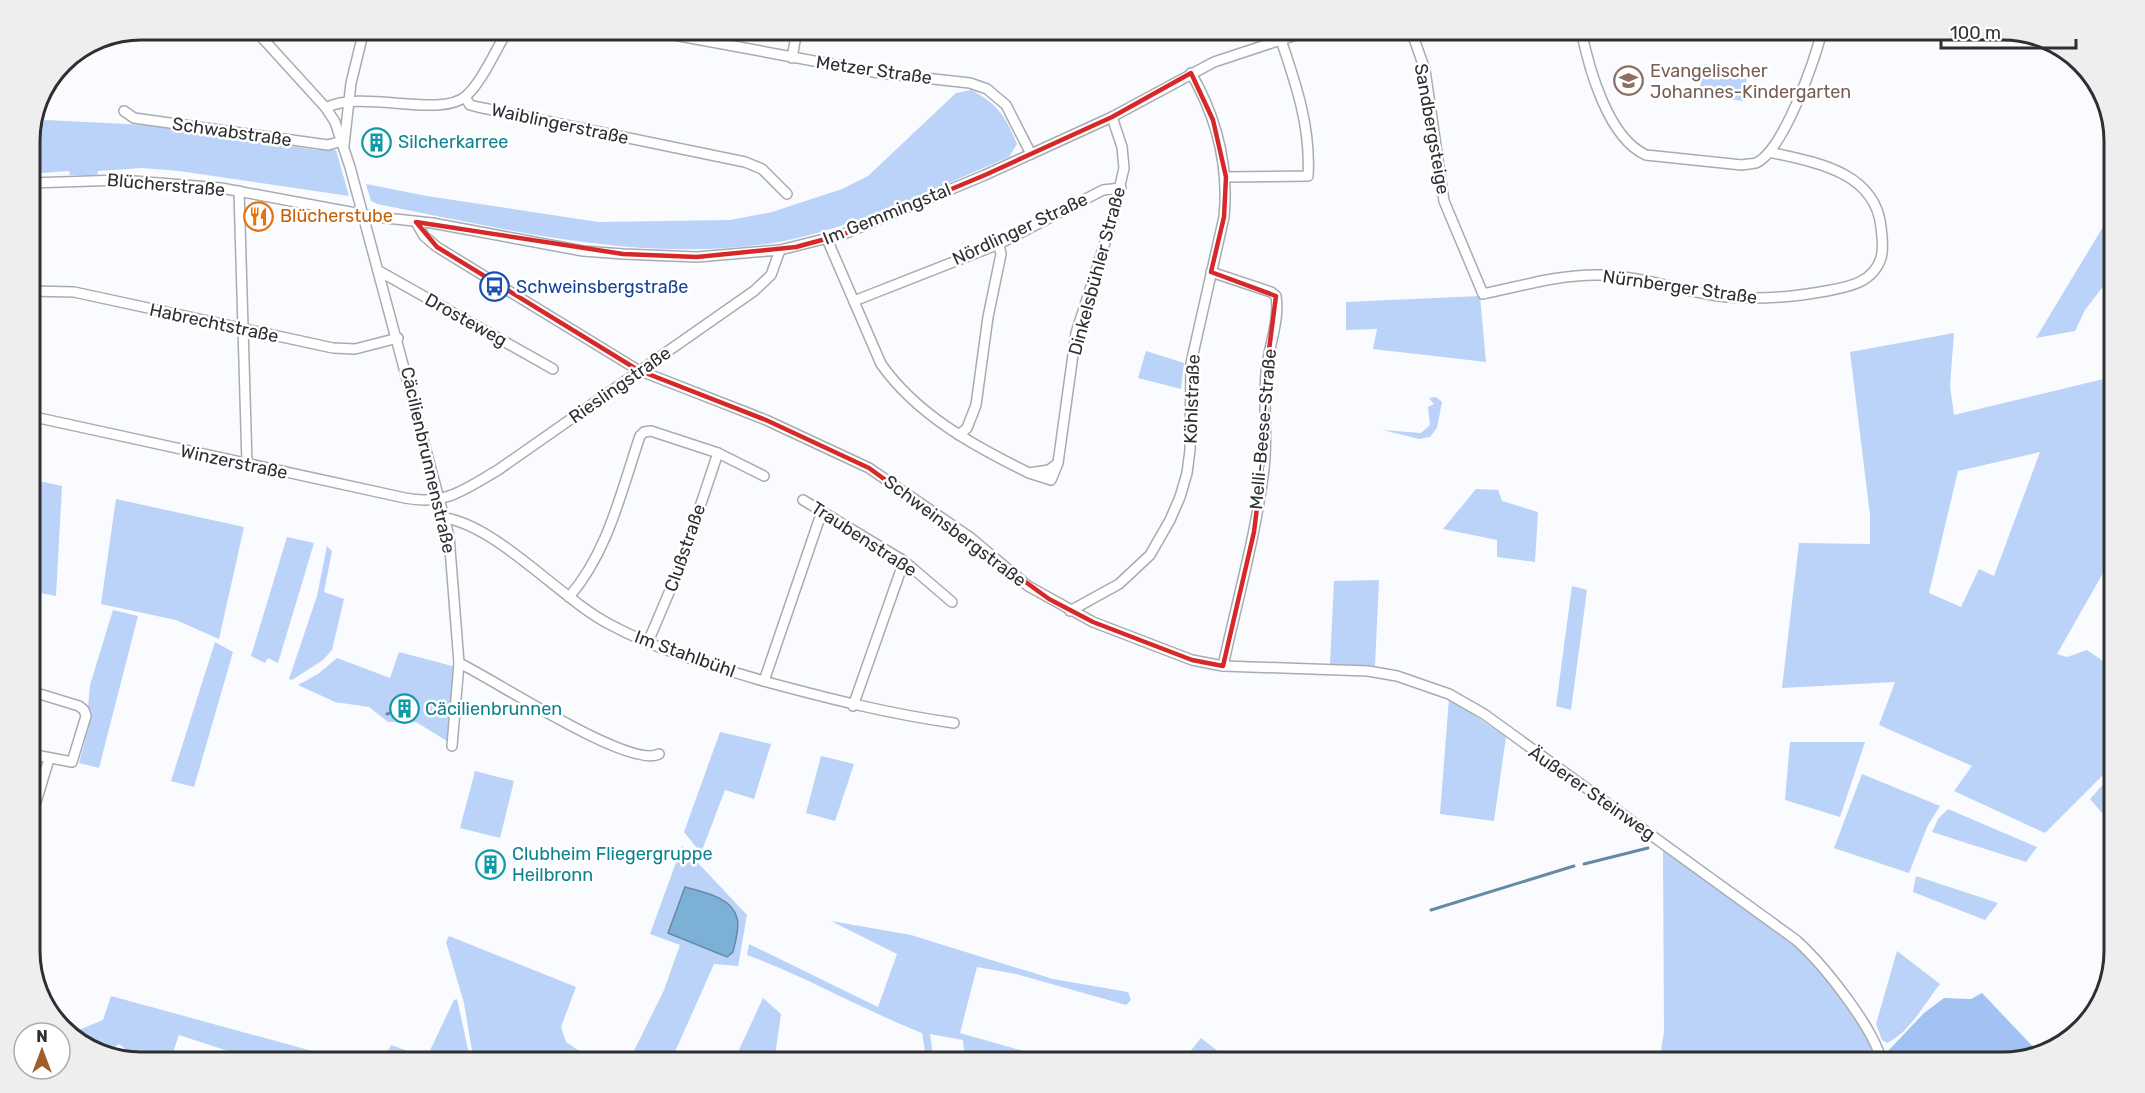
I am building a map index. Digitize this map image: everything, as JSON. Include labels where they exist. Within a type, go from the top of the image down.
[{"type":"street","points":[[264,40],[326,108],[343,144]]},
{"type":"street","points":[[343,144],[351,101],[351,83],[362,40]]},
{"type":"street","points":[[326,108],[337,102],[351,101],[450,103],[465,97],[502,40]]},
{"type":"street","name":"Metzer Straße","points":[[699,40],[906,77],[956,80],[987,88],[1006,105],[1031,154]]},
{"type":"street","points":[[792,58],[795,40]]},
{"type":"street","name":"Im Gemmingstal","points":[[363,214],[583,251],[697,257],[780,250],[827,239],[1031,154],[1112,117],[1191,73],[1233,55],[1278,40]]},
{"type":"street","points":[[1226,177],[1308,176],[1309,148],[1302,108],[1281,40]]},
{"type":"street","name":"Sandbergsteige","points":[[1414,40],[1425,70],[1444,201],[1483,294]]},
{"type":"street","points":[[1584,40],[1610,117],[1624,140],[1636,150],[1646,155],[1742,165],[1755,163],[1769,152],[1796,106],[1819,40]]},
{"type":"street","name":"Köhlstraße","points":[[1070,611],[1119,584],[1150,555],[1170,520],[1187,473],[1191,363],[1224,218],[1226,177],[1213,120],[1191,73]]},
{"type":"street","name":"Waiblingerstraße","points":[[465,97],[470,105],[477,107],[745,162],[762,169],[787,194]]},
{"type":"street","name":"Schwabstraße","points":[[124,111],[134,118],[328,145],[343,144]]},
{"type":"street","name":"Dinkelsbühler Straße","points":[[959,435],[1029,473],[1051,480],[1058,463],[1076,333],[1124,168],[1122,147],[1112,117]]},
{"type":"street","name":"Cäcilienbrunnenstraße","points":[[343,144],[380,272],[445,518],[454,577],[459,663],[452,746]]},
{"type":"street","name":"Nürnberger Straße","points":[[1483,294],[1558,279],[1603,275],[1629,277],[1713,295],[1762,300],[1845,288],[1866,280],[1877,269],[1883,243],[1878,210],[1869,194],[1857,182],[1839,172],[1817,163],[1769,152]]},
{"type":"street","name":"Blücherstraße","points":[[41,182],[121,180],[239,191],[363,214]]},
{"type":"street","name":"Nördlinger Straße","points":[[854,301],[999,244],[1103,190],[1120,188]]},
{"type":"street","points":[[239,191],[248,464]]},
{"type":"street","name":"Schweinsbergstraße","points":[[416,222],[424,236],[437,247],[638,370],[766,420],[868,468],[971,538],[1028,586],[1070,611],[1192,660],[1223,666]]},
{"type":"street","points":[[827,239],[881,364],[891,378],[933,417],[959,435],[967,428],[976,405],[988,317],[1001,254],[999,244]]},
{"type":"street","name":"Rieslingstraße","points":[[439,499],[462,493],[498,470],[764,284],[775,268],[780,250]]},
{"type":"street","name":"Drosteweg","points":[[380,272],[553,369]]},
{"type":"street","name":"Melli-Beese-Straße","points":[[1211,272],[1271,292],[1276,296],[1278,309],[1266,373],[1267,426],[1264,468],[1254,532],[1223,666]]},
{"type":"street","name":"Habrechtstraße","points":[[41,291],[74,292],[340,349],[363,348],[398,338]]},
{"type":"street","name":"Winzerstraße","points":[[41,418],[420,501],[439,499]]},
{"type":"street","points":[[569,597],[584,580],[605,537],[644,432],[651,431],[718,453],[764,476]]},
{"type":"street","name":"Clußstraße","points":[[648,642],[679,569],[718,453]]},
{"type":"street","name":"Traubenstraße","points":[[803,500],[904,561],[952,602]]},
{"type":"street","points":[[764,681],[819,520],[827,516]]},
{"type":"street","name":"Im Stahlbühl","points":[[445,518],[472,526],[606,622],[648,642],[698,662],[853,706],[954,723]]},
{"type":"street","points":[[853,706],[904,561]]},
{"type":"street","points":[[459,663],[550,716],[641,755],[659,754]]},
{"type":"street","name":"Äußerer Steinweg","points":[[1223,666],[1368,671],[1397,676],[1449,694],[1484,714],[1803,947],[1870,1031],[1878,1052]]},
{"type":"street","points":[[41,694],[78,706],[85,712],[85,724],[72,762],[41,757]]},
{"type":"street","points":[[41,786],[49,759]]},
{"type":"highlighted area","points":[[1191,73],[1213,120],[1226,177],[1224,217],[1211,272],[1276,296],[1266,373],[1267,426],[1254,532],[1223,666],[1192,660],[1093,622],[1049,599],[869,468],[766,420],[638,370],[437,247],[416,222],[623,254],[697,257],[796,247],[844,234],[985,175],[1112,117]]},
{"type":"shaded area","points":[[1704,64],[1748,72],[1743,101],[1699,95]]},
{"type":"shaded area","points":[[971,90],[995,106],[1009,126],[1017,144],[1009,157],[867,217],[808,236],[779,242],[729,248],[679,249],[628,247],[577,241],[475,224],[377,204],[371,201],[366,184],[427,196],[598,222],[730,220],[772,212],[842,189],[868,176],[956,93]]},
{"type":"shaded area","points":[[43,121],[146,125],[317,150],[336,150],[349,196],[179,171],[142,168],[98,171],[97,176],[70,175],[69,171],[42,173],[41,135]]},
{"type":"shaded area","points":[[2104,225],[2104,285],[2085,310],[2075,331],[2036,338]]},
{"type":"shaded area","points":[[1480,296],[1486,362],[1373,349],[1377,329],[1346,330],[1346,302]]},
{"type":"shaded area","points":[[1954,333],[1950,386],[1954,415],[2104,379],[2104,571],[2057,654],[2067,657],[2087,650],[2104,662],[2104,774],[2045,833],[1954,791],[1972,766],[1879,725],[1895,682],[1782,688],[1799,543],[1870,544],[1870,515],[1850,352]],"holes":[[[2040,452],[1994,576],[1979,569],[1961,607],[1929,593],[1958,471]]]},
{"type":"shaded area","points":[[1146,351],[1184,363],[1181,389],[1138,378]]},
{"type":"shaded area","points":[[1436,397],[1442,402],[1437,428],[1430,437],[1419,439],[1383,430],[1421,433],[1430,425],[1428,407],[1434,404],[1429,398]]},
{"type":"shaded area","points":[[41,481],[62,486],[56,596],[41,593]]},
{"type":"shaded area","points":[[1476,489],[1498,490],[1502,501],[1538,512],[1535,562],[1497,557],[1497,540],[1443,529]]},
{"type":"shaded area","points":[[116,499],[244,527],[219,639],[176,620],[101,604]]},
{"type":"shaded area","points":[[287,537],[314,543],[278,663],[268,658],[265,663],[251,656]]},
{"type":"shaded area","points":[[327,546],[332,551],[324,592],[344,599],[332,650],[323,660],[292,680],[289,679],[317,596]]},
{"type":"shaded area","points":[[1379,580],[1375,666],[1330,664],[1334,581]]},
{"type":"shaded area","points":[[1572,586],[1587,590],[1571,710],[1556,706]]},
{"type":"shaded area","points":[[113,610],[138,616],[99,768],[79,763],[92,715],[88,707],[90,685]]},
{"type":"shaded area","points":[[215,642],[233,652],[194,787],[171,781]]},
{"type":"shaded area","points":[[399,652],[456,667],[447,741],[416,722],[388,722],[369,707],[335,702],[298,685],[318,674],[337,658],[390,678]]},
{"type":"shaded area","points":[[1449,698],[1506,737],[1494,821],[1440,814]]},
{"type":"shaded area","points":[[720,732],[771,744],[754,799],[725,790],[701,853],[684,832]]},
{"type":"shaded area","points":[[1790,742],[1865,742],[1840,817],[1785,800]]},
{"type":"shaded area","points":[[821,756],[854,764],[835,821],[806,813]]},
{"type":"shaded area","points":[[475,771],[514,781],[500,838],[460,828]]},
{"type":"shaded area","points":[[1862,774],[1940,806],[1928,825],[1909,873],[1834,848]]},
{"type":"shaded area","points":[[2104,783],[2104,815],[2090,799]]},
{"type":"shaded area","points":[[1948,809],[2037,847],[2026,862],[1932,832],[1938,819]]},
{"type":"shaded area","points":[[1663,845],[1805,951],[1844,999],[1876,1052],[1661,1052],[1664,1032]]},
{"type":"shaded area","points":[[682,846],[747,915],[738,966],[714,964],[675,1052],[633,1052],[664,990],[680,945],[650,934]]},
{"type":"shaded area","points":[[1916,876],[1998,903],[1985,920],[1913,892]]},
{"type":"shaded area","points":[[685,887],[723,900],[734,911],[738,922],[737,935],[733,952],[727,957],[668,933]]},
{"type":"shaded area","points":[[831,921],[911,935],[1053,979],[1128,992],[1131,1000],[1126,1005],[1016,974],[977,967],[960,1033],[1027,1052],[964,1052],[963,1040],[930,1034],[932,1052],[925,1052],[922,1033],[747,955],[749,944],[878,1007],[897,954]]},
{"type":"shaded area","points":[[449,936],[576,987],[561,1027],[566,1042],[581,1052],[472,1052],[464,1003],[446,942]]},
{"type":"shaded area","points":[[1897,951],[1940,984],[1909,1025],[1887,1043],[1882,1040],[1876,1024]]},
{"type":"shaded area","points":[[1982,993],[2034,1048],[2017,1052],[1887,1052],[1924,1013],[1944,998],[1971,999]]},
{"type":"shaded area","points":[[111,996],[316,1052],[231,1052],[179,1035],[173,1052],[129,1052],[119,1044],[114,1048],[97,1042],[79,1030],[103,1020]]},
{"type":"shaded area","points":[[763,998],[781,1014],[776,1052],[738,1052]]},
{"type":"shaded area","points":[[457,999],[469,1052],[429,1052],[454,1000]]},
{"type":"shaded area","points":[[1201,1038],[1219,1052],[1190,1052]]},
{"type":"shaded area","points":[[391,1045],[411,1052],[388,1052]]},
{"type":"waterway","points":[[387,714],[409,707]]},
{"type":"waterway","points":[[1584,864],[1648,848]]},
{"type":"waterway","points":[[1431,910],[1574,866]]},
{"type":"place","name":"Evangelischer Johannes-Kindergarten","points":[[1629,81]]},
{"type":"place","name":"Silcherkarree","points":[[377,142]]},
{"type":"place","name":"Blücherstube","points":[[259,216]]},
{"type":"place","name":"Schweinsbergstraße","points":[[495,287]]},
{"type":"place","name":"Cäcilienbrunnen","points":[[404,709]]},
{"type":"place","name":"Clubheim Fliegergruppe Heilbronn","points":[[491,864]]}]
